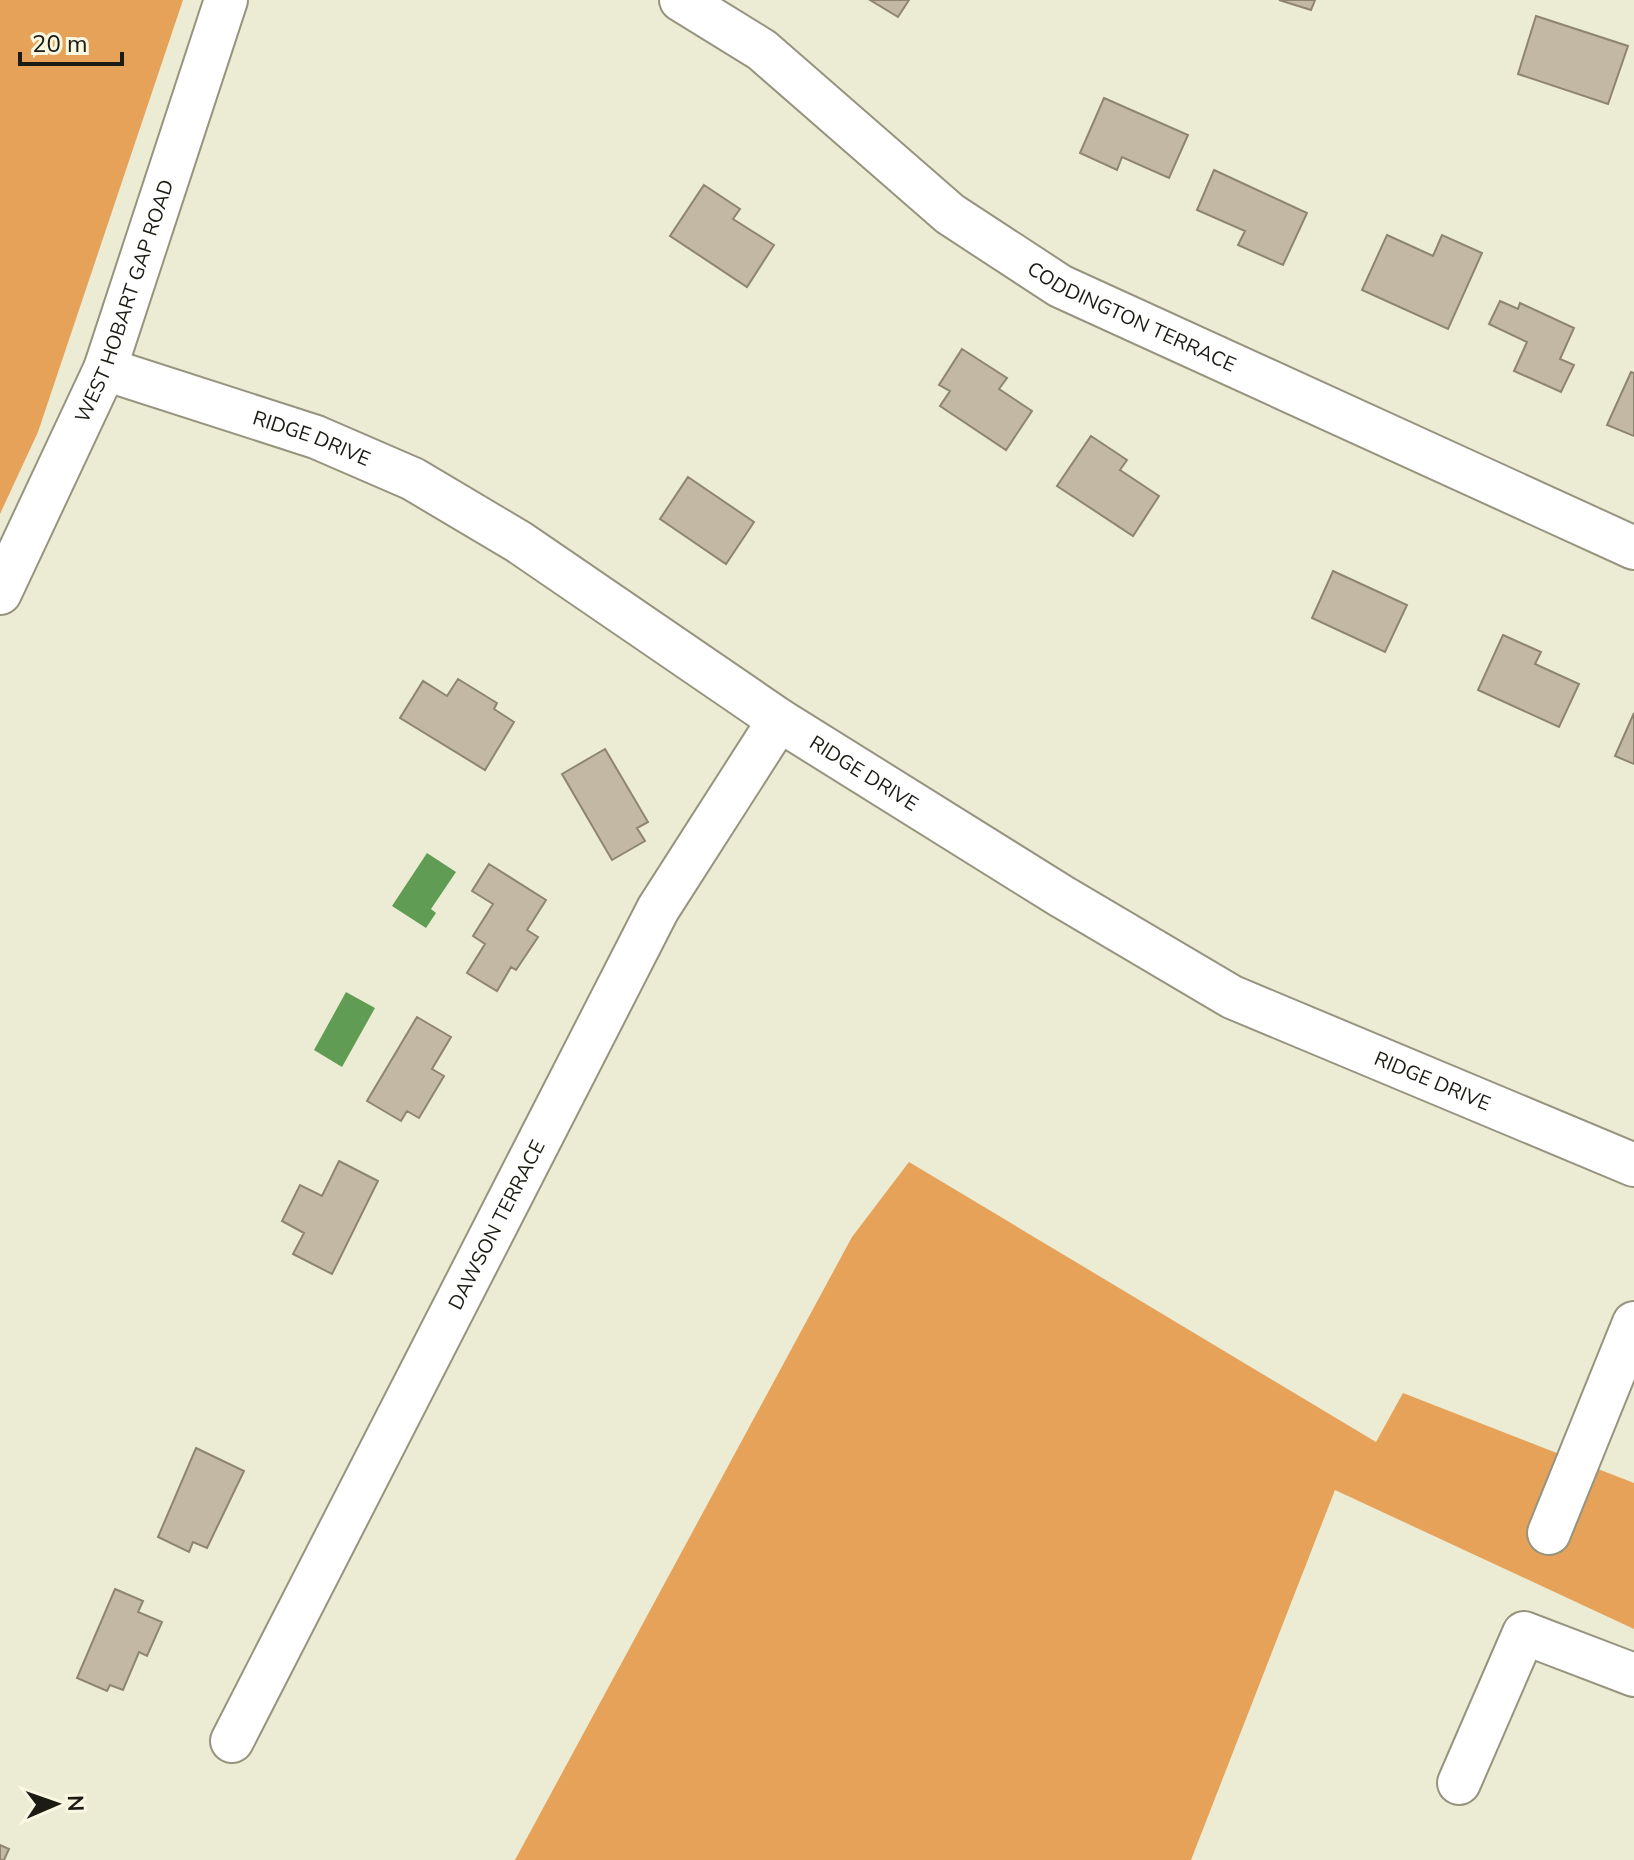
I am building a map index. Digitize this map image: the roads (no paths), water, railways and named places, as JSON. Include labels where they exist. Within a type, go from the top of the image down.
[{"type":"street","name":"WEST HOBART GAP ROAD","points":[[0,593],[105,369],[226,0]]},
{"type":"street","name":"CODDINGTON TERRACE","points":[[681,0],[762,50],[950,214],[1060,286],[1634,548]]},
{"type":"street","name":"RIDGE DRIVE","points":[[105,369],[316,437],[413,479],[519,542],[779,720],[1061,896],[1232,997],[1634,1165]]},
{"type":"street","name":"DAWSON TERRACE","points":[[232,1741],[658,909],[779,720]]},
{"type":"street","points":[[1549,1533],[1634,1323]]},
{"type":"street","points":[[1459,1783],[1524,1633],[1634,1675]]}]
